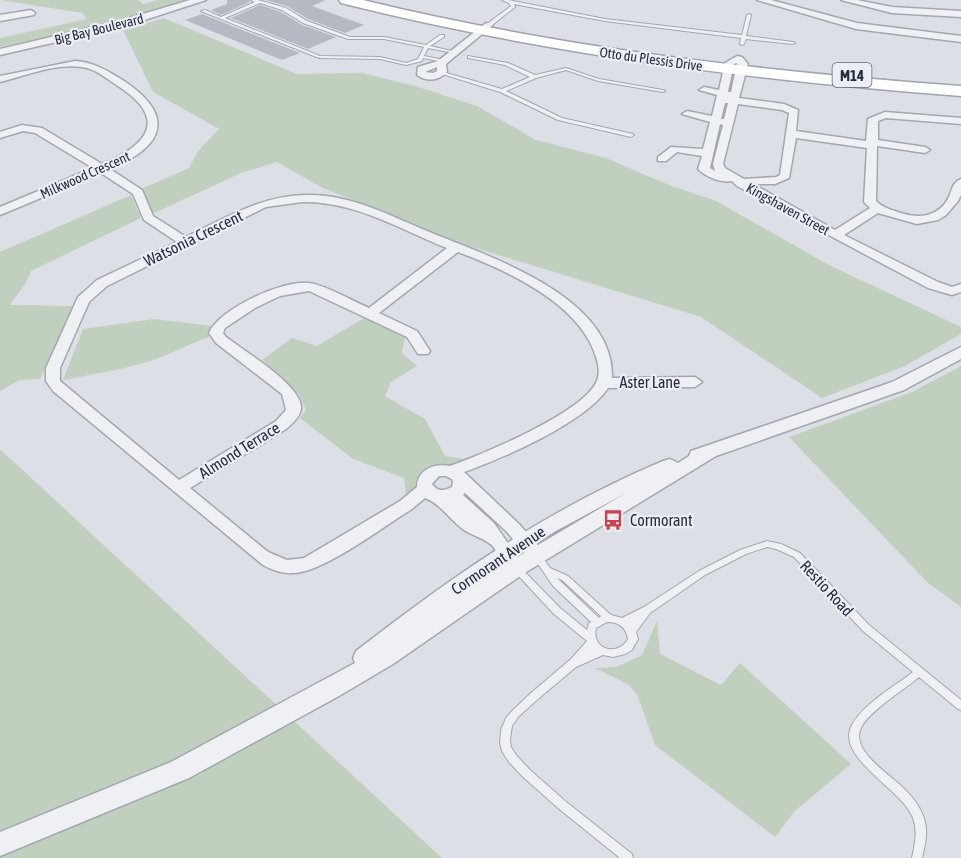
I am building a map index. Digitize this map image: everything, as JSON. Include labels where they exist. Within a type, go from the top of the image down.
[{"type":"main road","name":"Otto du Plessis Drive","points":[[346,0],[592,51],[961,83]]},
{"type":"main road","name":"Otto du Plessis Drive","points":[[378,0],[485,28]]},
{"type":"main road","name":"Otto du Plessis Drive","points":[[736,65],[961,92]]},
{"type":"street","points":[[761,0],[856,26],[961,39]]},
{"type":"street","points":[[845,0],[892,10],[961,14]]},
{"type":"street","name":"Big Bay Boulevard","points":[[0,51],[130,22],[201,3]]},
{"type":"street","points":[[0,18],[31,13]]},
{"type":"street","points":[[442,62],[441,74],[424,76],[420,71],[442,62],[485,28]]},
{"type":"street","points":[[662,159],[670,151],[679,148],[707,153],[721,96],[736,65],[743,41]]},
{"type":"street","name":"Milkwood Crescent","points":[[0,79],[82,64],[94,67],[139,95],[153,116],[154,123],[150,134],[135,153],[0,211]]},
{"type":"street","name":"Kingshaven Street","points":[[736,65],[735,98],[718,168],[737,182],[835,235],[945,290],[961,288]]},
{"type":"street","name":"Kingshaven Street","points":[[704,90],[721,96],[790,109],[794,112],[784,178],[776,181],[737,182],[705,171],[707,153]]},
{"type":"street","points":[[687,114],[729,123]]},
{"type":"street","points":[[961,121],[879,116],[873,119],[870,202],[877,209],[922,222],[932,220],[951,203],[961,182]]},
{"type":"street","points":[[0,135],[22,128],[33,128],[138,192],[146,214],[151,220],[185,242]]},
{"type":"street","points":[[792,134],[925,150]]},
{"type":"street","name":"Watsonia Crescent","points":[[310,199],[354,205],[456,247],[525,277],[576,316],[596,339],[606,368],[604,383],[586,404],[571,414],[474,464],[446,487],[406,505],[314,562],[301,567],[276,566],[262,557],[58,388],[52,374],[83,300],[93,290],[102,283],[262,205],[285,200],[310,199]]},
{"type":"street","name":"Kingshaven Street","points":[[835,235],[877,209]]},
{"type":"street","points":[[370,314],[456,247]]},
{"type":"street","name":"Almond Terrace","points":[[180,487],[281,425],[292,417],[296,410],[294,401],[287,391],[221,340],[216,333],[219,326],[275,294],[290,286],[311,287],[412,334],[423,351]]},
{"type":"street","name":"Cormorant Avenue","points":[[0,844],[103,804],[180,770],[362,672],[506,553],[537,556],[604,495],[674,464],[898,386],[961,352]]},
{"type":"street","name":"Aster Lane","points":[[604,383],[694,382]]},
{"type":"street","points":[[446,487],[494,509],[537,556]]},
{"type":"street","points":[[446,487],[470,525],[506,553]]},
{"type":"lane","points":[[253,0],[284,9],[305,22],[350,38],[384,38],[454,52]]},
{"type":"lane","points":[[504,0],[605,20],[743,41],[793,43]]},
{"type":"lane","points":[[220,18],[259,2]]},
{"type":"lane","points":[[485,28],[513,6],[510,2]]},
{"type":"lane","points":[[201,3],[220,18],[318,57],[380,58],[406,64],[423,57],[427,46],[442,36]]},
{"type":"lane","points":[[743,41],[749,15]]},
{"type":"lane","points":[[423,57],[442,62]]},
{"type":"lane","points":[[470,57],[515,67],[534,77]]},
{"type":"lane","points":[[502,91],[534,77],[571,69],[598,80],[663,91]]},
{"type":"lane","points":[[441,74],[502,91],[560,119],[631,135]]},
{"type":"lane","name":"Restio Road","points":[[622,621],[647,610],[702,573],[743,552],[767,544],[778,546],[797,555],[849,613],[961,706]]},
{"type":"lane","points":[[506,553],[558,611],[591,640],[602,651],[613,654],[626,650],[632,642],[632,630],[622,621],[609,618],[596,621],[591,628],[591,640],[575,663],[514,715],[507,726],[505,737],[506,748],[520,769],[628,858]]},
{"type":"lane","points":[[537,556],[609,618]]},
{"type":"lane","points":[[537,556],[556,584],[596,621]]},
{"type":"lane","name":"Restio Road","points":[[632,630],[647,610]]},
{"type":"lane","points":[[575,663],[602,651]]},
{"type":"lane","points":[[917,858],[924,830],[917,812],[906,797],[865,760],[856,748],[854,736],[856,727],[864,716],[919,672]]},
{"type":"green space","points":[[0,0],[138,0],[143,4],[158,0],[187,0],[111,23],[0,47],[0,38],[87,19],[83,13]]},
{"type":"green space","points":[[164,18],[297,74],[362,73],[415,86],[477,106],[536,140],[606,158],[669,185],[716,201],[829,265],[961,327],[961,334],[905,366],[822,398],[701,317],[469,246],[323,188],[277,162],[241,173],[150,215],[141,189],[189,168],[198,151],[219,129],[153,92],[123,30]]},
{"type":"green space","points":[[131,195],[141,218],[31,271],[10,305],[75,306],[40,379],[20,380],[0,391],[0,252]]},
{"type":"green space","points":[[364,318],[405,337],[402,353],[417,366],[391,382],[385,396],[425,419],[445,456],[477,461],[427,473],[407,503],[404,478],[353,459],[300,418],[306,410],[299,394],[262,360],[292,338],[317,346]]},
{"type":"green space","points":[[154,319],[213,326],[209,337],[158,358],[121,369],[63,380],[83,329]]},
{"type":"green space","points":[[961,366],[961,607],[927,582],[789,437],[912,392]]},
{"type":"green space","points":[[0,449],[442,858],[0,858]]},
{"type":"green space","points":[[657,621],[660,654],[721,685],[740,663],[851,764],[795,811],[775,837],[655,745],[637,694],[629,685],[595,668],[616,667],[642,655]]},
{"type":"building","points":[[227,0],[249,0],[250,2],[221,15],[211,10],[227,4]]},
{"type":"building","points":[[266,0],[326,0],[312,6],[364,25],[345,33],[308,19],[287,6]]},
{"type":"building","points":[[260,5],[281,12],[302,25],[336,37],[308,49],[231,18]]},
{"type":"building","points":[[202,14],[300,53],[282,60],[185,20]]},
{"type":"place","name":"Cormorant","points":[[613,520]]}]
